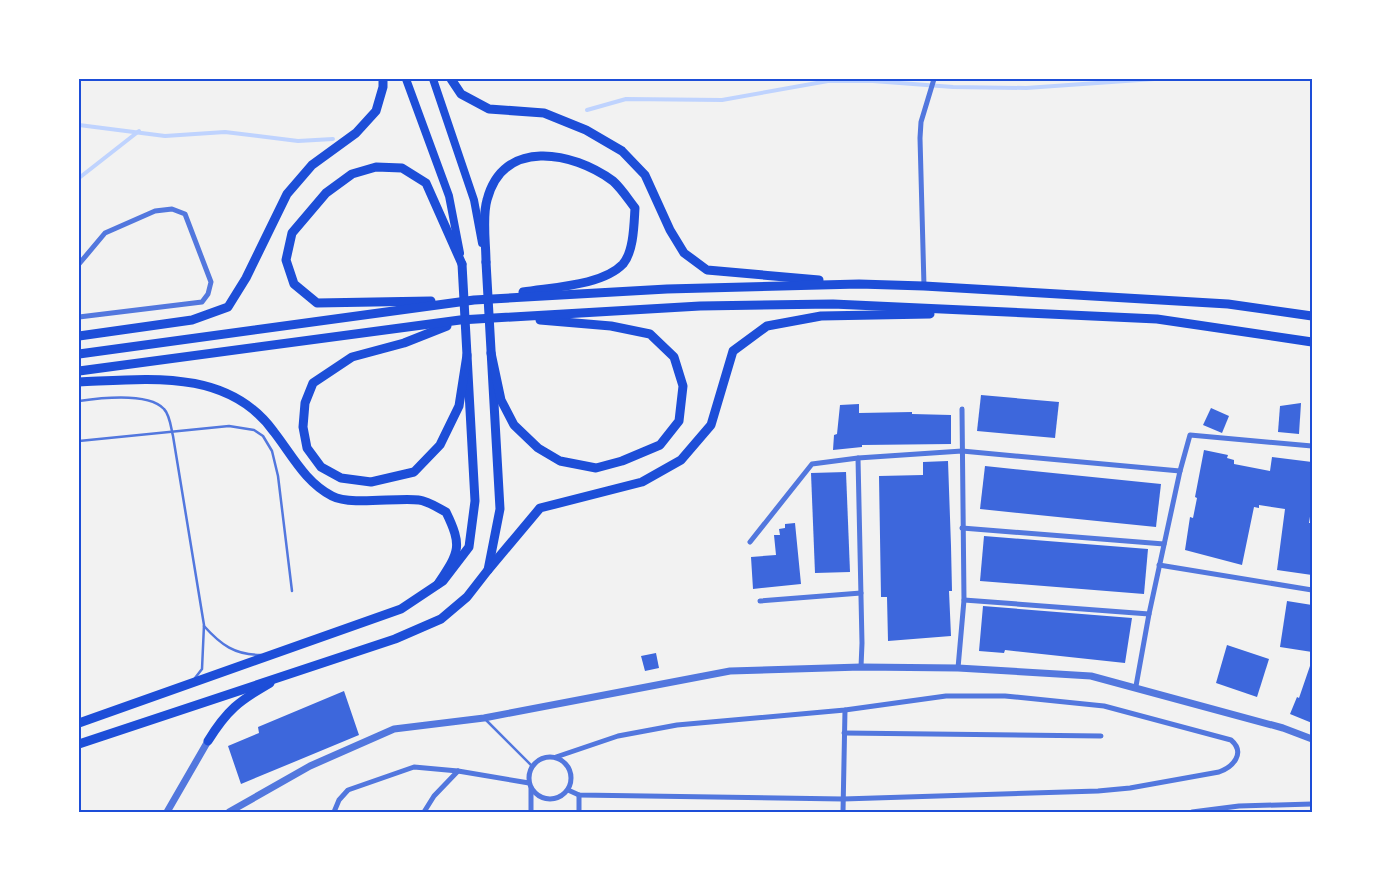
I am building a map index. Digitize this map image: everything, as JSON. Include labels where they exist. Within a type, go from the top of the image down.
[{"type":"main road","points":[[79,336],[192,320],[228,307],[250,270],[287,194],[312,165],[356,133],[376,111],[384,86],[383,79]]},
{"type":"main road","points":[[79,723],[401,609],[438,584],[469,548],[475,501],[462,264],[449,196],[406,79]]},
{"type":"main road","points":[[432,79],[474,200],[486,262]]},
{"type":"main road","points":[[451,79],[461,94],[488,109],[544,113],[586,130],[622,151],[644,175],[670,230],[684,253],[707,270],[859,284]]},
{"type":"main road","points":[[79,354],[478,300],[599,279],[624,263],[633,239],[635,208],[614,182],[581,163],[550,154],[519,158],[495,180],[486,202],[486,262],[491,353],[500,509],[488,570]]},
{"type":"main road","points":[[462,264],[426,183],[402,168],[376,166],[352,174],[326,193],[292,233],[286,260],[294,284],[317,303],[478,300],[667,289],[859,284],[924,286],[1228,304],[1312,316]]},
{"type":"main road","points":[[79,371],[460,320],[700,306],[834,304],[1157,319],[1312,342]]},
{"type":"main road","points":[[79,744],[394,639],[441,619],[467,597],[540,508],[642,482],[681,460],[711,424],[733,351],[767,326],[822,316],[1020,313]]},
{"type":"main road","points":[[491,353],[501,400],[514,425],[538,448],[560,461],[596,468],[622,461],[660,446],[679,421],[683,386],[674,357],[650,334],[611,326],[504,318]]},
{"type":"main road","points":[[460,320],[404,343],[352,357],[313,383],[304,411],[303,426],[307,448],[321,468],[341,478],[371,482],[414,472],[440,445],[459,406],[467,355]]},
{"type":"main road","points":[[79,382],[168,378],[209,386],[252,406],[274,431],[295,463],[317,486],[334,497],[366,500],[420,500],[446,512],[456,532],[457,555],[438,584]]},
{"type":"main road","points":[[208,741],[223,716],[241,700],[288,673]]},
{"type":"street","points":[[924,286],[921,122],[934,79]]},
{"type":"street","points":[[79,264],[105,233],[155,211],[172,209],[185,214],[211,282],[208,294],[202,302],[79,317]]},
{"type":"street","points":[[958,668],[964,600],[962,409]]},
{"type":"street","points":[[1136,686],[1148,614],[1180,471],[1190,435],[1312,446]]},
{"type":"street","points":[[750,542],[812,464],[858,458],[962,451],[1180,471]]},
{"type":"street","points":[[858,458],[861,667]]},
{"type":"street","points":[[962,528],[1164,544]]},
{"type":"street","points":[[1159,565],[1312,590]]},
{"type":"street","points":[[760,600],[861,594]]},
{"type":"street","points":[[964,600],[1148,614]]},
{"type":"street","points":[[228,812],[310,766],[394,729],[484,718],[730,671],[861,667],[958,668],[1091,676],[1136,686],[1283,728],[1312,739]]},
{"type":"street","points":[[531,812],[530,786],[532,766],[542,758],[556,758],[618,736],[677,725],[845,710],[946,696],[1005,696],[1104,706],[1230,740],[1236,746],[1238,753],[1235,763],[1228,769],[1130,788],[843,799],[579,796],[568,790]]},
{"type":"street","points":[[843,812],[845,710]]},
{"type":"street","points":[[844,733],[1101,736]]},
{"type":"street","points":[[167,812],[208,741]]},
{"type":"street","points":[[334,812],[339,800],[348,790],[403,769],[426,767],[458,771],[530,786],[539,796],[551,799],[558,798],[568,790],[572,778],[567,765],[556,758]]},
{"type":"street","points":[[424,812],[434,796],[458,771]]},
{"type":"street","points":[[578,812],[579,796]]},
{"type":"street","points":[[1192,812],[1239,806],[1312,804]]},
{"type":"lane","points":[[79,401],[104,398],[137,399],[156,404],[166,410],[172,432],[204,625],[202,669],[190,684]]},
{"type":"lane","points":[[79,442],[229,426],[254,430],[263,436],[272,451],[278,476],[292,591]]},
{"type":"lane","points":[[204,625],[217,640],[234,652],[251,655],[275,655]]},
{"type":"lane","points":[[484,718],[532,766]]},
{"type":"building","points":[[981,395],[1059,402],[1055,438],[977,431]]},
{"type":"building","points":[[1301,403],[1299,434],[1278,432],[1280,406]]},
{"type":"building","points":[[859,404],[859,413],[912,412],[912,414],[951,415],[951,444],[862,445],[862,447],[833,450],[840,405]]},
{"type":"building","points":[[1211,408],[1229,416],[1222,433],[1203,425]]},
{"type":"building","points":[[1204,450],[1228,455],[1227,458],[1234,460],[1234,464],[1270,471],[1272,457],[1312,462],[1312,504],[1309,523],[1312,523],[1312,575],[1277,570],[1285,509],[1259,505],[1259,508],[1254,507],[1242,565],[1185,550],[1190,517],[1193,518],[1197,498],[1195,497]]},
{"type":"building","points":[[948,461],[952,591],[949,591],[951,636],[888,641],[887,597],[881,597],[879,476],[923,475],[923,462]]},
{"type":"building","points":[[985,466],[1161,484],[1156,527],[980,509]]},
{"type":"building","points":[[846,472],[850,572],[815,573],[811,473]]},
{"type":"building","points":[[795,523],[801,584],[753,589],[751,557],[776,555],[774,535],[780,535],[779,529],[785,528],[785,524]]},
{"type":"building","points":[[984,536],[1148,549],[1144,594],[980,581]]},
{"type":"building","points":[[1287,601],[1312,605],[1312,652],[1280,647]]},
{"type":"building","points":[[983,606],[1132,618],[1125,663],[1005,650],[1004,653],[979,651]]},
{"type":"building","points":[[1227,645],[1269,659],[1257,697],[1216,683]]},
{"type":"building","points":[[656,653],[659,668],[645,671],[641,656]]},
{"type":"building","points":[[1311,663],[1312,723],[1290,714],[1297,697],[1299,698]]},
{"type":"building","points":[[344,691],[359,735],[241,784],[228,746],[259,733],[258,727]]},
{"type":"waterway","points":[[587,110],[626,99],[722,100],[828,81],[873,81],[953,87],[1026,88],[1154,79]]},
{"type":"waterway","points":[[79,125],[165,136],[225,132],[298,141],[333,139]]},
{"type":"waterway","points":[[79,178],[139,131]]}]
